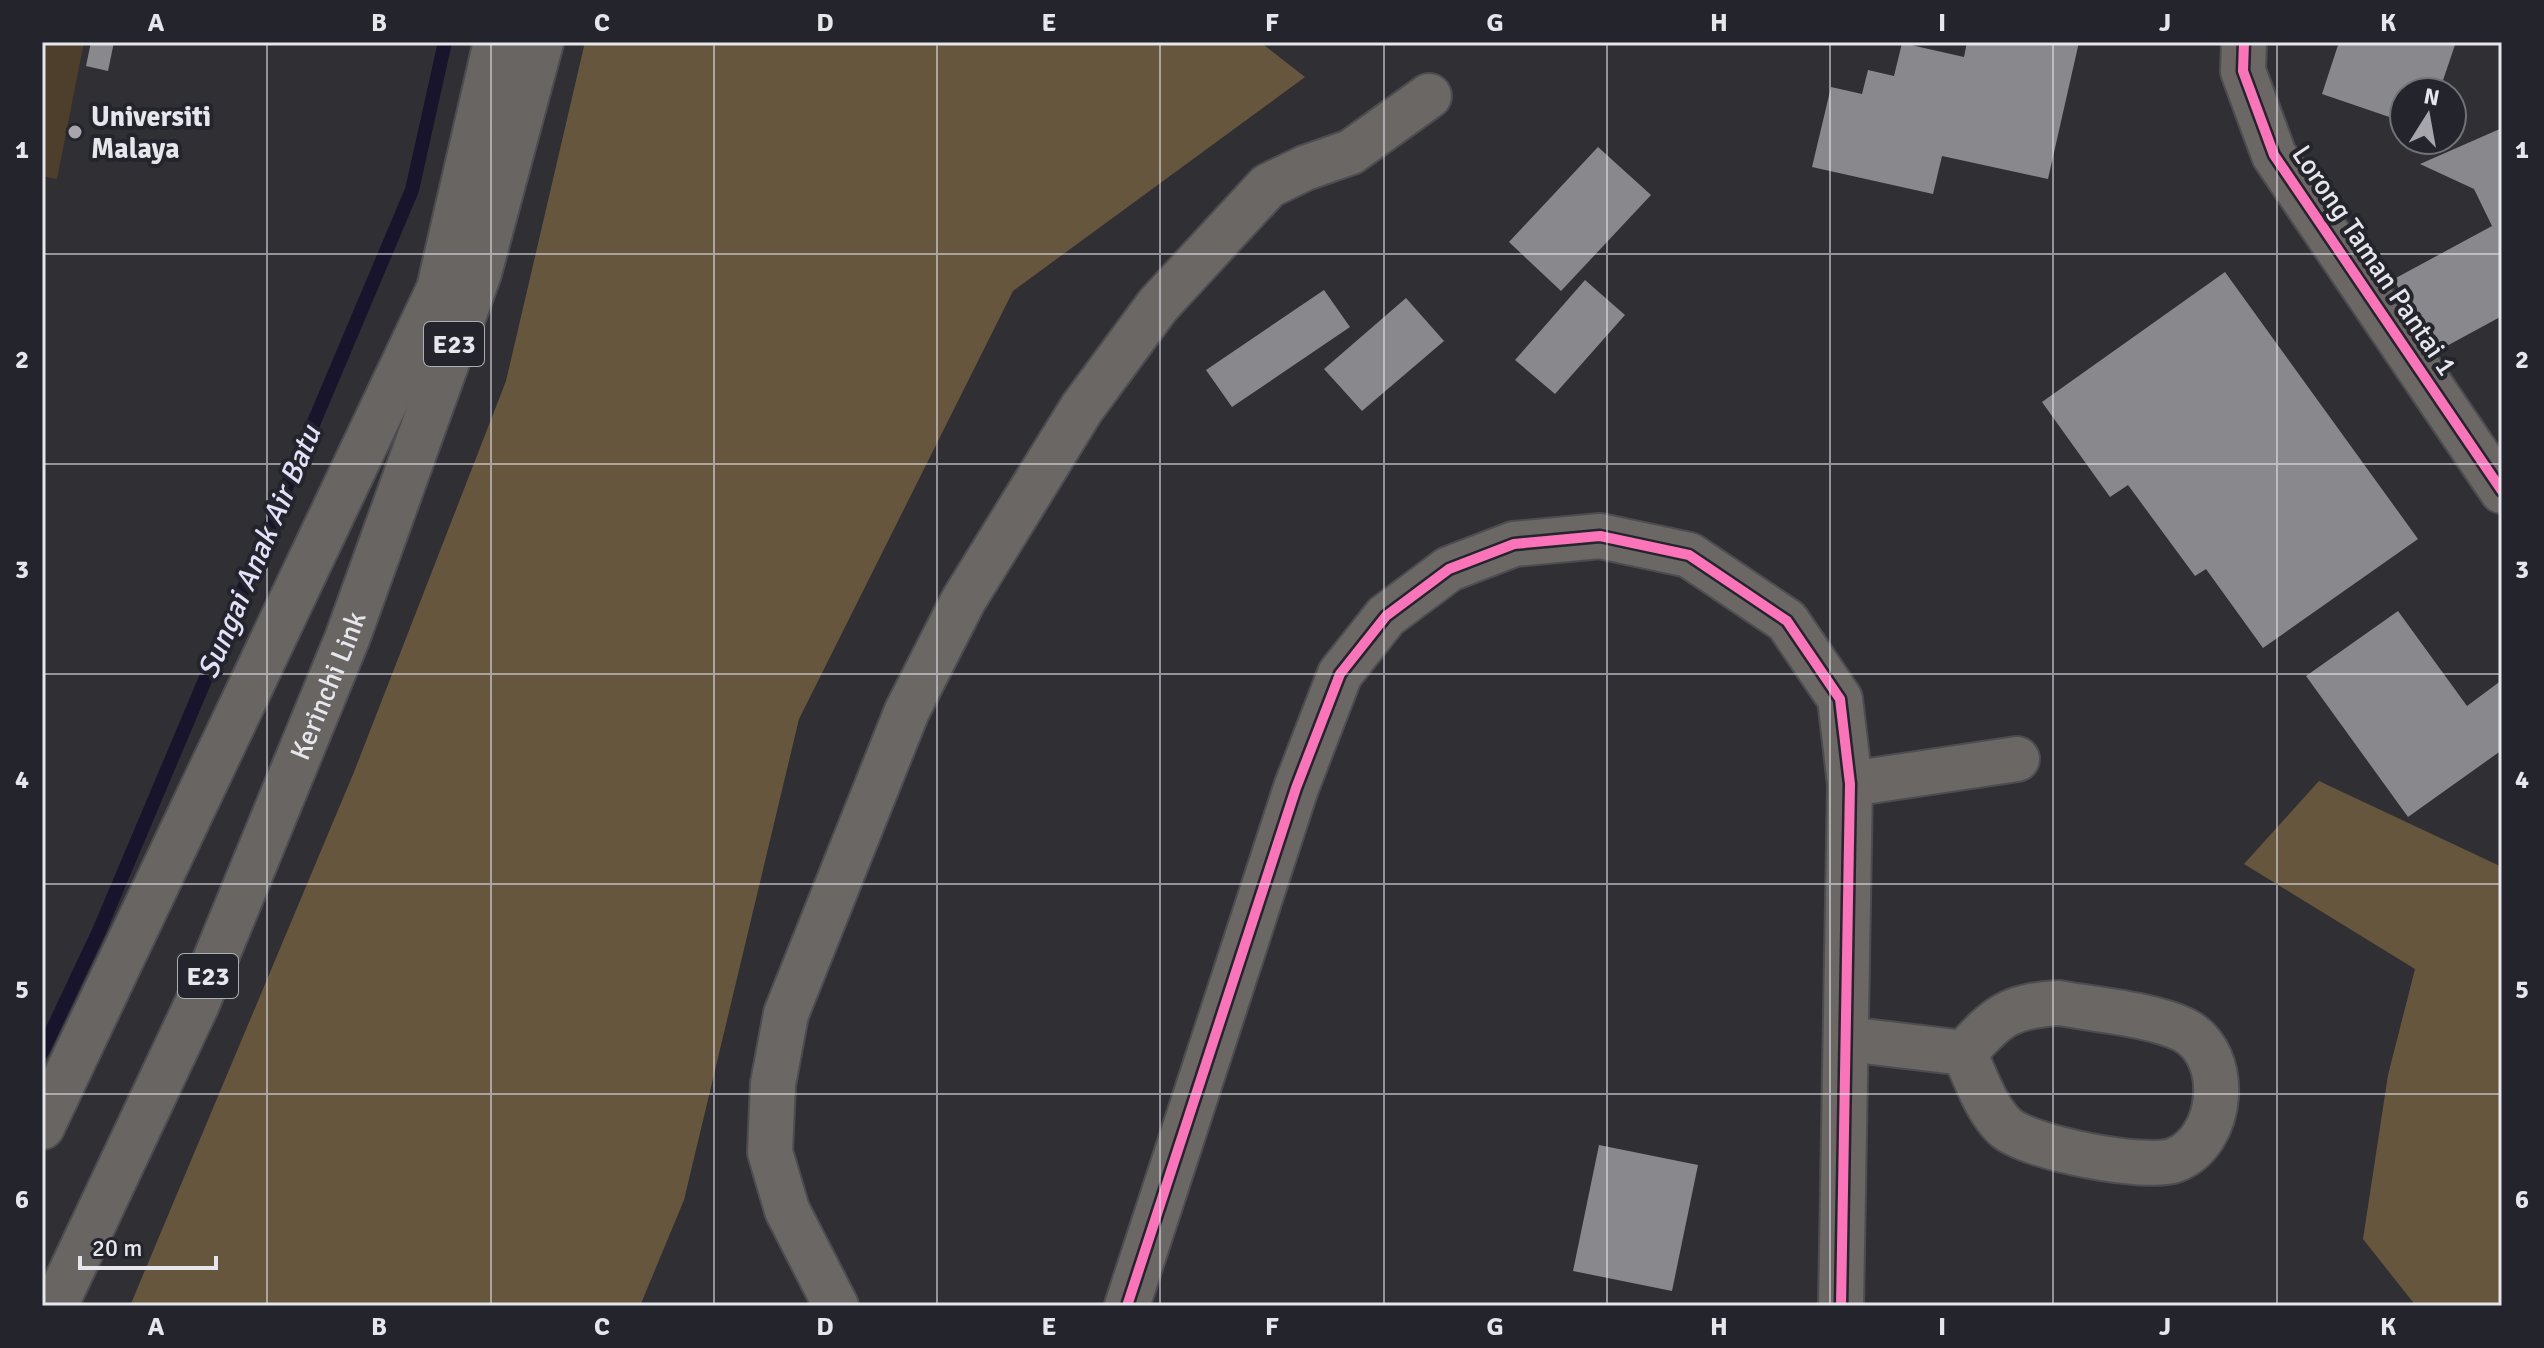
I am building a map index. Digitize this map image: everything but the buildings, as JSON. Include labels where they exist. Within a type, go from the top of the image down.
[{"type":"highway","name":"E23","points":[[42,1127],[439,289],[496,42]]},
{"type":"highway","name":"Kerinchi Link","points":[[55,1306],[197,1004],[347,639],[479,273],[541,42]]},
{"type":"street","name":"Lorong Taman Pantai 1","points":[[2244,42],[2243,71],[2274,155],[2502,491]]},
{"type":"street","points":[[836,1306],[787,1210],[770,1152],[773,1084],[786,1014],[907,711],[963,601],[1082,408],[1158,305],[1268,186],[1305,168],[1351,152],[1429,96]]},
{"type":"street","points":[[1127,1306],[1296,788],[1340,674],[1386,616],[1449,569],[1514,544],[1600,536],[1689,555],[1787,621],[1840,699],[1850,784],[1841,1306]]},
{"type":"street","points":[[1850,784],[2017,759]]},
{"type":"street","points":[[2059,1003],[2167,1025],[2185,1031],[2211,1059],[2216,1077],[2212,1116],[2205,1134],[2193,1149],[2177,1160],[2158,1165],[2139,1164],[2033,1141],[2007,1129],[1998,1119],[1964,1053],[1998,1016],[2032,1004],[2059,1003]]},
{"type":"street","points":[[1847,1039],[1964,1053]]},
{"type":"shaded area","points":[[42,42],[84,42],[57,179],[42,176]]},
{"type":"shaded area","points":[[585,42],[1260,42],[1305,77],[1013,291],[799,719],[684,1200],[640,1306],[130,1306],[354,772],[506,381]]},
{"type":"shaded area","points":[[2319,781],[2502,867],[2502,1306],[2416,1306],[2363,1239],[2388,1075],[2415,969],[2244,864]]},
{"type":"waterway","name":"Sungai Anak Air Batu","points":[[42,1052],[99,931],[412,190],[445,42]]},
{"type":"cycle path","points":[[2244,42],[2243,71],[2274,155],[2502,491]]},
{"type":"cycle path","points":[[1127,1306],[1296,788],[1340,674],[1386,616],[1449,569],[1514,544],[1600,536],[1689,555],[1787,621],[1840,699],[1850,784],[1841,1306]]},
{"type":"place","name":"Universiti Malaya","points":[[75,132]]}]
